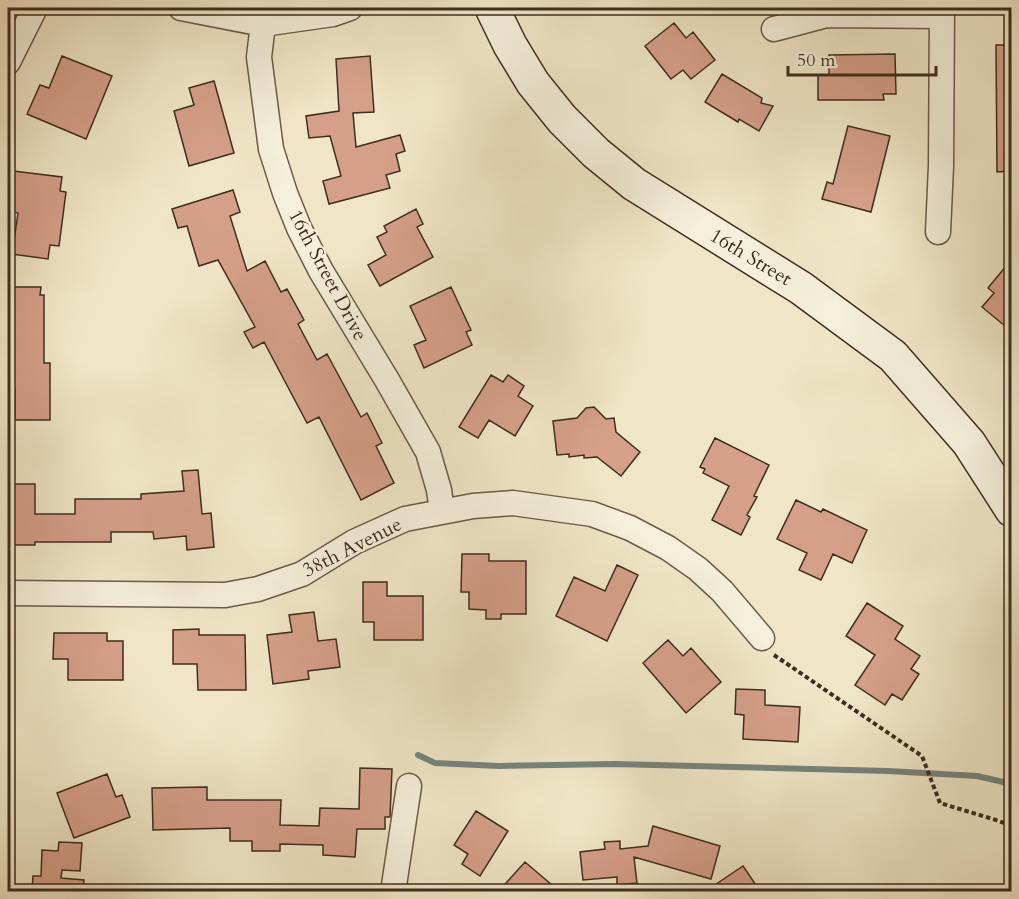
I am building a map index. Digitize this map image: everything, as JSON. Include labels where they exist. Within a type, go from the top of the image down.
[{"type":"main road","name":"16th Street","points":[[492,8],[510,45],[533,83],[562,119],[596,153],[634,184],[801,288],[893,356],[969,443],[1011,510]]},
{"type":"street","points":[[8,62],[35,8]]},
{"type":"street","points":[[181,8],[263,24],[333,14],[350,8]]},
{"type":"street","points":[[774,30],[827,15],[942,12],[938,232]]},
{"type":"street","name":"16th Street Drive","points":[[263,24],[259,57],[271,149],[285,193],[299,228],[321,271],[428,452],[442,510]]},
{"type":"street","name":"38th Avenue","points":[[8,593],[225,595],[258,589],[302,574],[354,542],[405,519],[442,510],[513,503],[592,514],[630,528],[668,548],[698,569],[722,591],[762,638]]},
{"type":"street","points":[[393,891],[409,786]]},
{"type":"path","points":[[762,638],[776,658],[922,756],[940,803],[1011,826]]},
{"type":"building","points":[[674,23],[686,38],[693,32],[715,60],[691,79],[683,70],[671,79],[645,46]]},
{"type":"building","points":[[996,45],[1011,45],[1011,171],[997,172]]},
{"type":"building","points":[[895,54],[896,94],[883,94],[884,100],[818,100],[818,75],[829,75],[829,55]]},
{"type":"building","points":[[62,56],[112,76],[86,139],[27,114],[40,85],[49,88]]},
{"type":"building","points":[[370,56],[374,112],[353,113],[356,147],[400,135],[405,151],[396,154],[400,171],[386,175],[390,188],[329,204],[323,181],[341,176],[330,136],[309,138],[306,116],[339,111],[336,59]]},
{"type":"building","points":[[722,74],[762,98],[761,103],[773,106],[759,131],[739,119],[738,122],[705,102]]},
{"type":"building","points":[[214,81],[234,153],[189,166],[174,111],[194,105],[189,88]]},
{"type":"building","points":[[848,126],[890,136],[871,212],[822,199],[827,182],[833,184]]},
{"type":"building","points":[[13,171],[62,177],[60,191],[66,192],[59,246],[50,245],[48,259],[12,254],[18,213],[8,211],[8,186],[11,187]]},
{"type":"building","points":[[233,190],[240,212],[230,216],[247,271],[265,261],[281,292],[287,289],[304,320],[298,324],[317,360],[327,354],[361,417],[367,413],[382,443],[376,446],[394,483],[361,500],[319,417],[307,423],[264,342],[253,348],[244,332],[255,327],[218,260],[199,266],[187,226],[178,228],[172,209]]},
{"type":"building","points":[[416,209],[423,224],[417,227],[433,257],[380,286],[368,265],[386,255],[377,237],[387,232],[384,226]]},
{"type":"building","points":[[1011,260],[1011,331],[982,307],[994,293],[988,288]]},
{"type":"building","points":[[8,287],[41,287],[40,295],[44,295],[44,363],[50,363],[50,420],[15,420],[15,389],[8,389]]},
{"type":"building","points":[[451,287],[471,330],[466,332],[472,345],[424,368],[414,345],[426,340],[410,306]]},
{"type":"building","points":[[491,375],[503,382],[508,375],[524,386],[518,396],[533,406],[515,436],[489,420],[478,438],[459,427]]},
{"type":"building","points":[[594,407],[606,419],[614,418],[616,432],[640,452],[621,476],[597,457],[557,455],[553,421],[577,418],[586,408]]},
{"type":"building","points":[[715,438],[769,465],[754,496],[757,497],[747,515],[750,517],[741,535],[712,520],[729,486],[703,473],[705,469],[700,467]]},
{"type":"building","points":[[198,470],[202,514],[211,513],[214,547],[187,550],[186,536],[154,539],[153,532],[111,532],[111,542],[35,542],[35,545],[8,545],[8,484],[35,484],[35,514],[75,514],[75,499],[141,499],[141,494],[184,491],[182,471]]},
{"type":"building","points":[[796,500],[821,512],[823,509],[867,530],[852,563],[833,554],[821,580],[799,570],[807,553],[777,539]]},
{"type":"building","points":[[462,554],[489,554],[489,561],[526,561],[526,614],[501,614],[501,619],[486,619],[486,610],[469,609],[469,592],[461,592]]},
{"type":"building","points":[[617,565],[638,575],[607,641],[556,616],[574,577],[605,591]]},
{"type":"building","points":[[363,582],[387,582],[387,596],[423,596],[423,640],[374,640],[374,622],[363,622]]},
{"type":"building","points":[[867,603],[903,626],[895,639],[920,656],[911,669],[919,674],[902,700],[892,694],[885,705],[855,685],[875,655],[846,636]]},
{"type":"building","points":[[314,612],[318,641],[336,639],[340,667],[308,671],[309,679],[273,684],[267,635],[292,632],[289,615]]},
{"type":"building","points":[[199,629],[199,635],[245,635],[246,690],[198,690],[197,664],[173,664],[173,630]]},
{"type":"building","points":[[54,633],[107,633],[107,641],[123,641],[123,680],[68,680],[68,659],[53,659]]},
{"type":"building","points":[[668,640],[683,656],[691,648],[721,682],[686,713],[643,663]]},
{"type":"building","points":[[736,689],[765,690],[765,705],[800,707],[798,742],[743,739],[744,715],[735,714]]},
{"type":"building","points":[[360,768],[392,769],[390,817],[385,817],[385,829],[357,829],[355,857],[323,855],[323,845],[280,844],[280,851],[252,851],[252,841],[230,841],[230,828],[153,830],[152,788],[207,787],[207,800],[281,800],[280,825],[319,826],[320,808],[359,809]]},
{"type":"building","points":[[107,774],[116,797],[122,795],[130,817],[74,838],[57,793]]},
{"type":"building","points":[[476,811],[508,831],[480,876],[462,864],[468,854],[454,845]]},
{"type":"building","points":[[653,826],[720,846],[711,879],[634,857],[637,883],[617,885],[617,877],[583,880],[580,852],[605,849],[604,842],[620,841],[620,849],[648,846]]},
{"type":"building","points":[[59,842],[82,843],[80,871],[62,870],[61,878],[84,880],[83,891],[32,891],[33,876],[41,876],[42,850],[58,851]]},
{"type":"building","points":[[525,862],[552,885],[559,891],[499,891]]},
{"type":"building","points":[[743,866],[760,891],[706,891]]},
{"type":"waterway","points":[[418,755],[435,763],[499,766],[615,764],[888,771],[977,776],[1012,784]]}]
